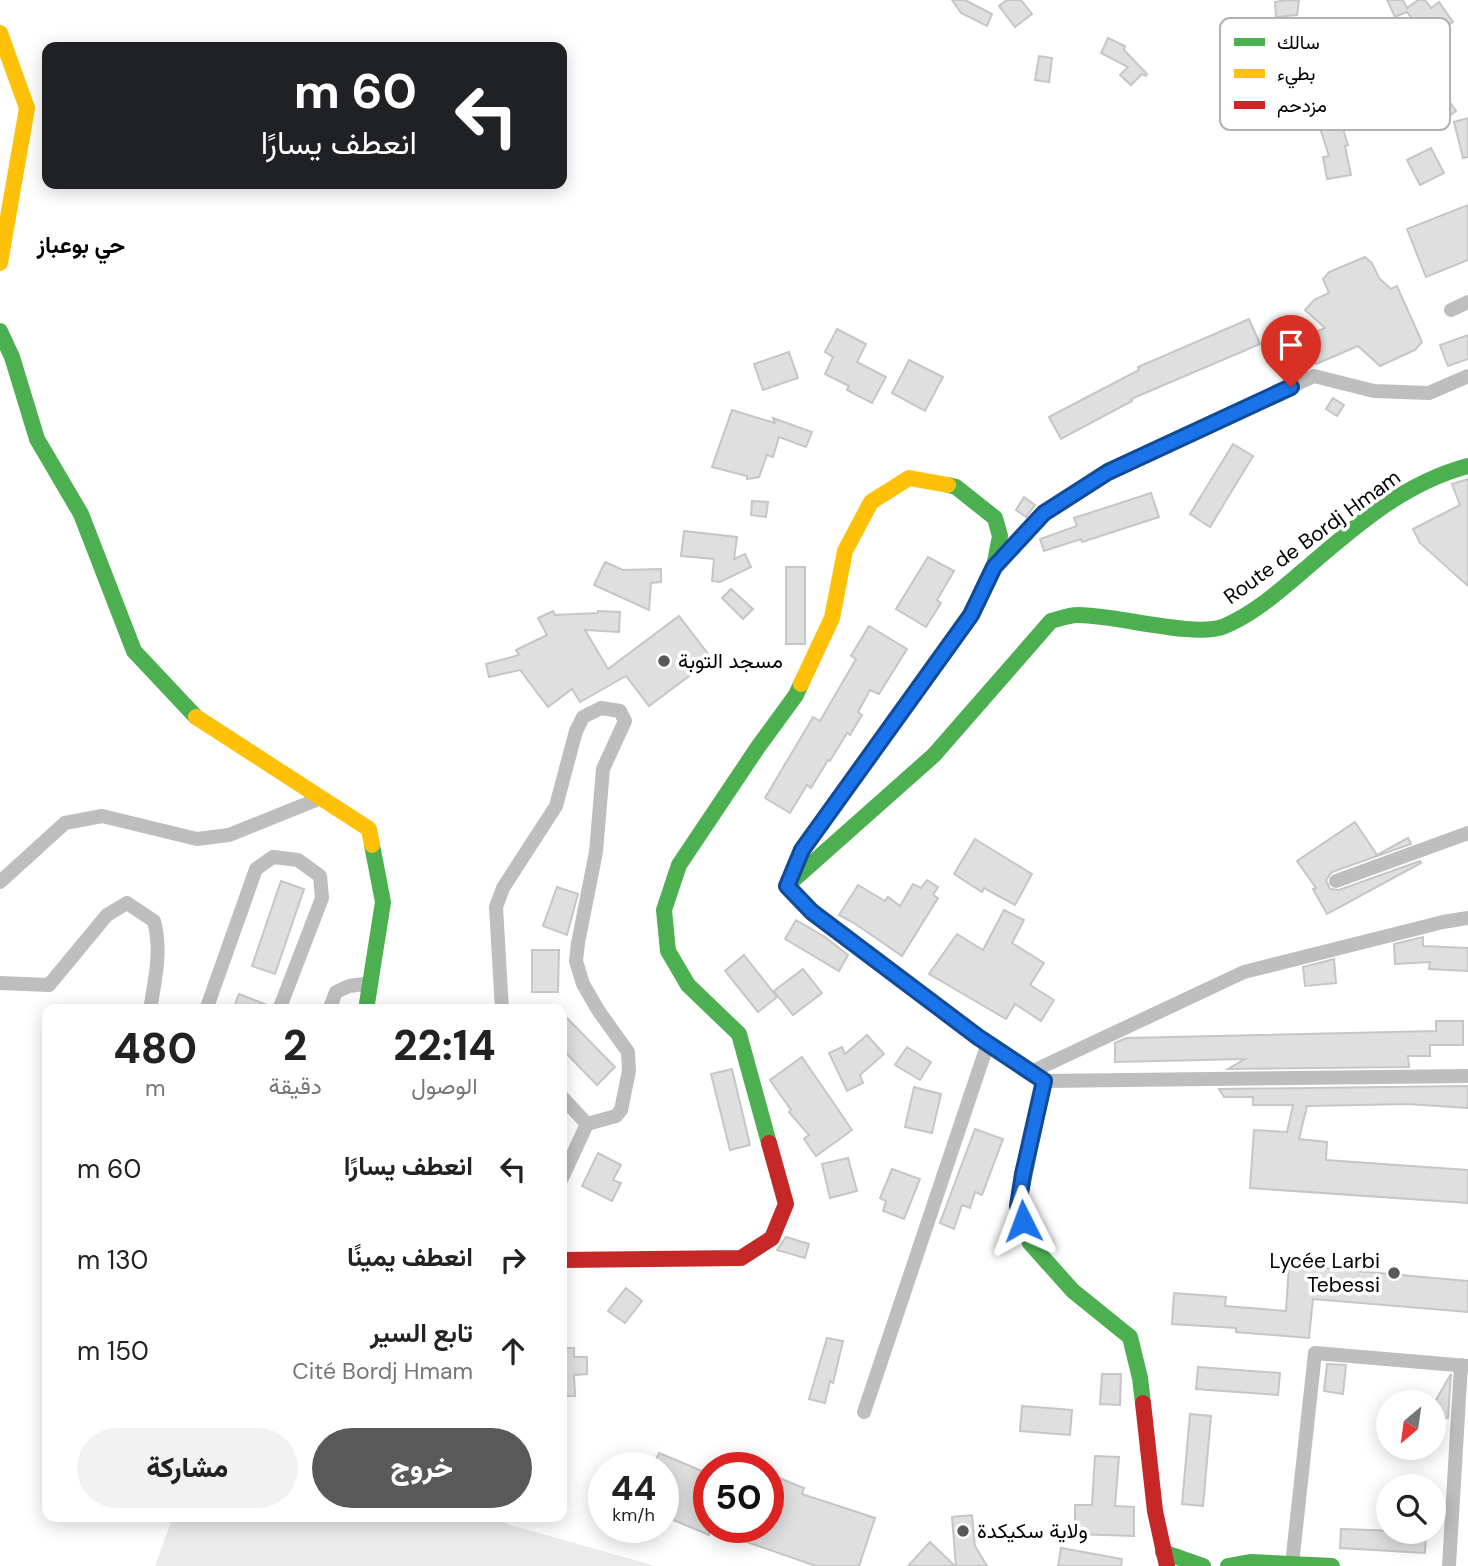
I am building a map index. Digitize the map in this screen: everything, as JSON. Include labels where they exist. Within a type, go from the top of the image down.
[{"type":"street","points":[[0,33],[27,108],[0,263]]},
{"type":"street","points":[[1451,310],[1468,303]]},
{"type":"street","points":[[0,331],[12,358],[37,439],[81,514],[134,651],[199,720],[369,830],[383,902],[367,1004]]},
{"type":"street","points":[[994,567],[1044,513],[1108,472],[1314,376],[1374,391],[1429,393],[1468,376]]},
{"type":"street","name":"Route de Bordj Hmam","points":[[787,886],[934,755],[1051,621],[1076,614],[1190,629],[1222,628],[1259,608],[1355,527],[1402,493],[1468,466]]},
{"type":"street","points":[[567,1260],[586,1258],[741,1258],[772,1238],[786,1204],[738,1034],[688,985],[668,950],[664,910],[679,865],[796,695],[831,618],[845,551],[871,502],[909,478],[956,488],[995,518],[1000,536],[994,567],[971,615],[802,850],[787,886],[812,912],[1037,1077],[1468,1076]]},
{"type":"street","points":[[502,1004],[496,907],[503,888],[556,806],[576,731],[583,717],[601,708],[620,711],[625,721],[603,769],[596,852],[576,961],[583,984],[597,1010],[628,1052],[629,1070],[621,1110],[616,1116],[587,1124],[567,1167]]},
{"type":"street","points":[[0,882],[65,823],[102,816],[197,839],[229,835],[321,798]]},
{"type":"street","points":[[1335,881],[1468,833]]},
{"type":"street","points":[[208,1004],[256,869],[272,857],[298,860],[320,876],[322,898],[281,1004]]},
{"type":"street","points":[[0,983],[49,985],[107,915],[127,903],[154,921],[159,938],[151,1004]]},
{"type":"street","points":[[1037,1077],[1244,972],[1468,918]]},
{"type":"street","points":[[331,1004],[336,992],[349,986],[371,983]]},
{"type":"street","points":[[864,1412],[988,1043]]},
{"type":"street","points":[[1037,1077],[1018,1206],[1030,1243],[1073,1292],[1130,1337],[1140,1378],[1155,1511],[1165,1559],[1203,1566]]},
{"type":"street","points":[[567,1102],[587,1124]]},
{"type":"street","points":[[1292,1564],[1315,1353],[1464,1365],[1449,1566]]},
{"type":"street","points":[[1228,1566],[1250,1562],[1330,1566]]},
{"type":"shaded area","points":[[171,1522],[504,1522],[655,1566],[155,1566]]},
{"type":"building","points":[[952,0],[965,0],[992,14],[987,26],[961,13]]},
{"type":"building","points":[[1007,0],[1021,0],[1032,14],[1015,27],[999,6]]},
{"type":"building","points":[[1387,0],[1403,0],[1407,8],[1418,0],[1425,0],[1431,8],[1439,2],[1453,22],[1450,24],[1450,18],[1412,18],[1407,12],[1395,17]]},
{"type":"building","points":[[1299,1],[1297,15],[1276,17],[1275,2]]},
{"type":"building","points":[[1108,38],[1125,46],[1124,50],[1146,76],[1142,74],[1131,85],[1120,75],[1128,67],[1101,53]]},
{"type":"building","points":[[1039,56],[1052,58],[1049,82],[1035,80]]},
{"type":"building","points":[[1450,102],[1456,111],[1450,115]]},
{"type":"building","points":[[1468,118],[1468,157],[1463,158],[1454,122]]},
{"type":"building","points":[[1321,130],[1343,130],[1351,175],[1327,179],[1323,157],[1329,156]]},
{"type":"building","points":[[1431,148],[1444,173],[1420,185],[1407,160]]},
{"type":"building","points":[[1468,205],[1468,260],[1426,277],[1407,229]]},
{"type":"building","points":[[1365,257],[1372,263],[1379,278],[1391,289],[1397,286],[1422,342],[1415,350],[1380,366],[1358,346],[1316,364],[1296,346],[1302,338],[1325,328],[1305,310],[1314,300],[1329,293],[1323,279],[1329,272]]},
{"type":"building","points":[[1249,319],[1260,344],[1131,399],[1132,401],[1061,439],[1049,417],[1139,370],[1138,367]]},
{"type":"building","points":[[837,329],[866,344],[857,362],[886,377],[872,403],[847,390],[849,386],[825,374],[833,357],[825,352]]},
{"type":"building","points":[[1468,335],[1468,359],[1448,366],[1440,345]]},
{"type":"building","points":[[789,352],[798,378],[763,390],[754,364]]},
{"type":"building","points":[[909,360],[943,377],[925,411],[892,393]]},
{"type":"building","points":[[1333,398],[1344,405],[1337,416],[1326,409]]},
{"type":"building","points":[[732,410],[775,423],[773,418],[812,432],[806,447],[779,437],[773,457],[767,455],[759,477],[747,479],[747,476],[712,467]]},
{"type":"building","points":[[1233,444],[1253,456],[1210,527],[1190,514]]},
{"type":"building","points":[[1468,479],[1468,586],[1420,543],[1413,529],[1460,505],[1452,484]]},
{"type":"building","points":[[1151,493],[1159,517],[1082,542],[1081,539],[1044,551],[1040,539],[1077,526],[1074,518]]},
{"type":"building","points":[[1024,497],[1035,505],[1026,517],[1016,510]]},
{"type":"building","points":[[752,501],[768,502],[766,517],[751,515]]},
{"type":"building","points":[[684,531],[737,537],[734,559],[745,554],[751,567],[720,582],[712,581],[714,559],[681,556]]},
{"type":"building","points":[[928,557],[954,571],[937,600],[941,603],[926,627],[896,609]]},
{"type":"building","points":[[605,562],[623,570],[661,569],[661,582],[651,583],[649,610],[594,585]]},
{"type":"building","points":[[786,567],[805,567],[805,644],[786,644]]},
{"type":"building","points":[[731,589],[753,609],[743,619],[722,598]]},
{"type":"building","points":[[553,611],[555,615],[620,612],[619,632],[585,630],[608,669],[679,616],[712,659],[649,706],[626,676],[580,702],[572,689],[548,707],[520,670],[489,677],[486,664],[519,655],[516,650],[547,635],[538,618]]},
{"type":"building","points":[[869,626],[907,649],[879,694],[870,690],[858,712],[862,715],[850,735],[847,733],[811,788],[807,785],[790,813],[765,798],[813,717],[820,721],[856,659],[851,656]]},
{"type":"building","points":[[1355,822],[1377,855],[1408,838],[1411,844],[1332,872],[1326,880],[1330,889],[1339,890],[1420,861],[1421,863],[1327,914],[1313,889],[1316,888],[1297,861]]},
{"type":"building","points":[[975,839],[1032,874],[1015,905],[984,888],[982,892],[954,874]]},
{"type":"building","points":[[927,880],[938,887],[933,895],[938,898],[902,956],[839,915],[858,885],[885,901],[888,897],[900,906],[913,884],[921,888]]},
{"type":"building","points":[[281,881],[304,889],[275,974],[252,966]]},
{"type":"building","points":[[557,887],[578,894],[567,935],[543,926]]},
{"type":"building","points":[[1004,910],[1024,920],[1012,943],[1044,963],[1030,985],[1054,1000],[1041,1021],[1015,1004],[1006,1019],[929,974],[957,934],[983,950]]},
{"type":"building","points":[[796,920],[848,955],[839,971],[785,939]]},
{"type":"building","points":[[1423,937],[1423,946],[1468,948],[1468,971],[1429,969],[1430,962],[1395,964],[1394,944]]},
{"type":"building","points":[[532,950],[559,950],[558,992],[532,992]]},
{"type":"building","points":[[744,955],[777,997],[758,1012],[725,971]]},
{"type":"building","points":[[1334,959],[1336,983],[1305,986],[1303,967]]},
{"type":"building","points":[[803,969],[822,993],[793,1015],[774,991]]},
{"type":"building","points":[[239,994],[265,1004],[235,1004]]},
{"type":"building","points":[[567,1018],[615,1067],[597,1085],[567,1054]]},
{"type":"building","points":[[1436,1021],[1463,1021],[1463,1045],[1430,1045],[1430,1056],[1408,1056],[1409,1067],[1228,1069],[1245,1059],[1115,1062],[1115,1043],[1126,1038],[1436,1031]]},
{"type":"building","points":[[867,1035],[884,1054],[860,1075],[863,1083],[847,1091],[829,1053],[842,1047],[845,1054]]},
{"type":"building","points":[[907,1047],[931,1062],[920,1080],[895,1065]]},
{"type":"building","points":[[802,1057],[852,1130],[816,1156],[804,1139],[809,1135],[789,1112],[791,1110],[770,1080]]},
{"type":"building","points":[[732,1069],[750,1145],[730,1150],[711,1074]]},
{"type":"building","points":[[1468,1086],[1468,1108],[1407,1104],[1307,1106],[1299,1139],[1327,1142],[1326,1160],[1468,1170],[1468,1203],[1250,1188],[1254,1130],[1287,1132],[1293,1105],[1253,1105],[1253,1097],[1224,1097],[1219,1089]]},
{"type":"building","points":[[914,1087],[941,1094],[932,1133],[905,1127]]},
{"type":"building","points":[[975,1129],[1003,1139],[982,1195],[975,1192],[970,1208],[962,1205],[954,1229],[940,1223]]},
{"type":"building","points":[[598,1153],[621,1165],[613,1180],[621,1183],[612,1201],[582,1186]]},
{"type":"building","points":[[848,1158],[857,1191],[830,1198],[822,1164]]},
{"type":"building","points":[[892,1169],[920,1179],[904,1219],[883,1211],[886,1201],[880,1198]]},
{"type":"building","points":[[786,1237],[809,1244],[805,1258],[777,1250]]},
{"type":"building","points":[[1289,1265],[1468,1281],[1468,1312],[1313,1299],[1309,1338],[1236,1332],[1236,1328],[1172,1324],[1174,1293],[1226,1297],[1225,1306],[1286,1311]]},
{"type":"building","points":[[626,1288],[642,1301],[625,1323],[608,1311]]},
{"type":"building","points":[[827,1338],[843,1341],[833,1383],[830,1381],[825,1403],[809,1399]]},
{"type":"building","points":[[567,1348],[574,1348],[574,1357],[587,1357],[587,1374],[574,1375],[575,1396],[567,1396]]},
{"type":"building","points":[[1327,1364],[1346,1365],[1343,1394],[1324,1391]]},
{"type":"building","points":[[1198,1367],[1280,1373],[1278,1395],[1196,1389]]},
{"type":"building","points":[[1102,1374],[1121,1374],[1120,1405],[1100,1404]]},
{"type":"building","points":[[1451,1374],[1448,1418],[1446,1390],[1442,1390]]},
{"type":"building","points":[[1022,1406],[1072,1410],[1070,1435],[1020,1431]]},
{"type":"building","points":[[1190,1414],[1211,1416],[1203,1506],[1182,1504]]},
{"type":"building","points":[[1095,1456],[1119,1457],[1115,1506],[1134,1507],[1134,1536],[1075,1534],[1075,1505],[1092,1505]]},
{"type":"building","points":[[679,1461],[693,1467],[693,1528],[679,1522]]},
{"type":"building","points":[[784,1480],[804,1488],[802,1494],[875,1518],[859,1566],[816,1566],[750,1543],[784,1543]]},
{"type":"building","name":"ولاية سكيكدة","points":[[972,1515],[975,1546],[987,1566],[956,1566],[952,1517]]},
{"type":"building","points":[[1341,1529],[1376,1530],[1376,1544],[1425,1544],[1425,1553],[1340,1548]]},
{"type":"building","points":[[930,1542],[955,1566],[908,1566]]},
{"type":"building","points":[[1061,1548],[1122,1559],[1121,1566],[1058,1566]]},
{"type":"traffic: fast","points":[[0,331],[12,357],[37,439],[81,514],[134,651],[196,717]]},
{"type":"traffic: fast","points":[[791,882],[934,755],[1051,621],[1077,615],[1195,630],[1225,626],[1266,602],[1341,539],[1400,495],[1468,466]]},
{"type":"traffic: fast","points":[[787,886],[802,850],[970,615],[994,567],[1000,536],[995,518],[956,487],[948,485]]},
{"type":"traffic: fast","points":[[769,1143],[739,1034],[688,985],[668,951],[664,910],[679,865],[801,684]]},
{"type":"traffic: fast","points":[[367,1004],[383,902],[372,845]]},
{"type":"traffic: fast","points":[[787,886],[812,912],[978,1037],[1044,1081],[1018,1206],[1030,1243],[1073,1291],[1130,1337],[1143,1403]]},
{"type":"traffic: fast","points":[[1163,1552],[1203,1566]]},
{"type":"traffic: fast","points":[[1228,1566],[1250,1562],[1332,1566]]},
{"type":"traffic: slow","points":[[0,33],[27,108],[0,263]]},
{"type":"traffic: slow","points":[[801,684],[832,618],[845,551],[871,502],[909,478],[948,485]]},
{"type":"traffic: slow","points":[[196,717],[369,829],[372,845]]},
{"type":"traffic: jam","points":[[567,1260],[741,1258],[772,1238],[786,1204],[769,1143]]},
{"type":"traffic: jam","points":[[1143,1403],[1155,1511],[1167,1566]]},
{"type":"place","name":"مسجد التوبة","points":[[664,661]]},
{"type":"place","name":"Lycée Larbi Tebessi","points":[[1394,1273]]},
{"type":"place","name":"ولاية سكيكدة","points":[[963,1531]]},
{"type":"district","name":"حي بوعباز","points":[[81,245]]},
{"type":"route","points":[[1023,1221],[1018,1206],[1044,1081],[978,1037],[812,912],[787,886],[802,850],[971,615],[994,567],[1044,513],[1108,472],[1291,387]]}]
